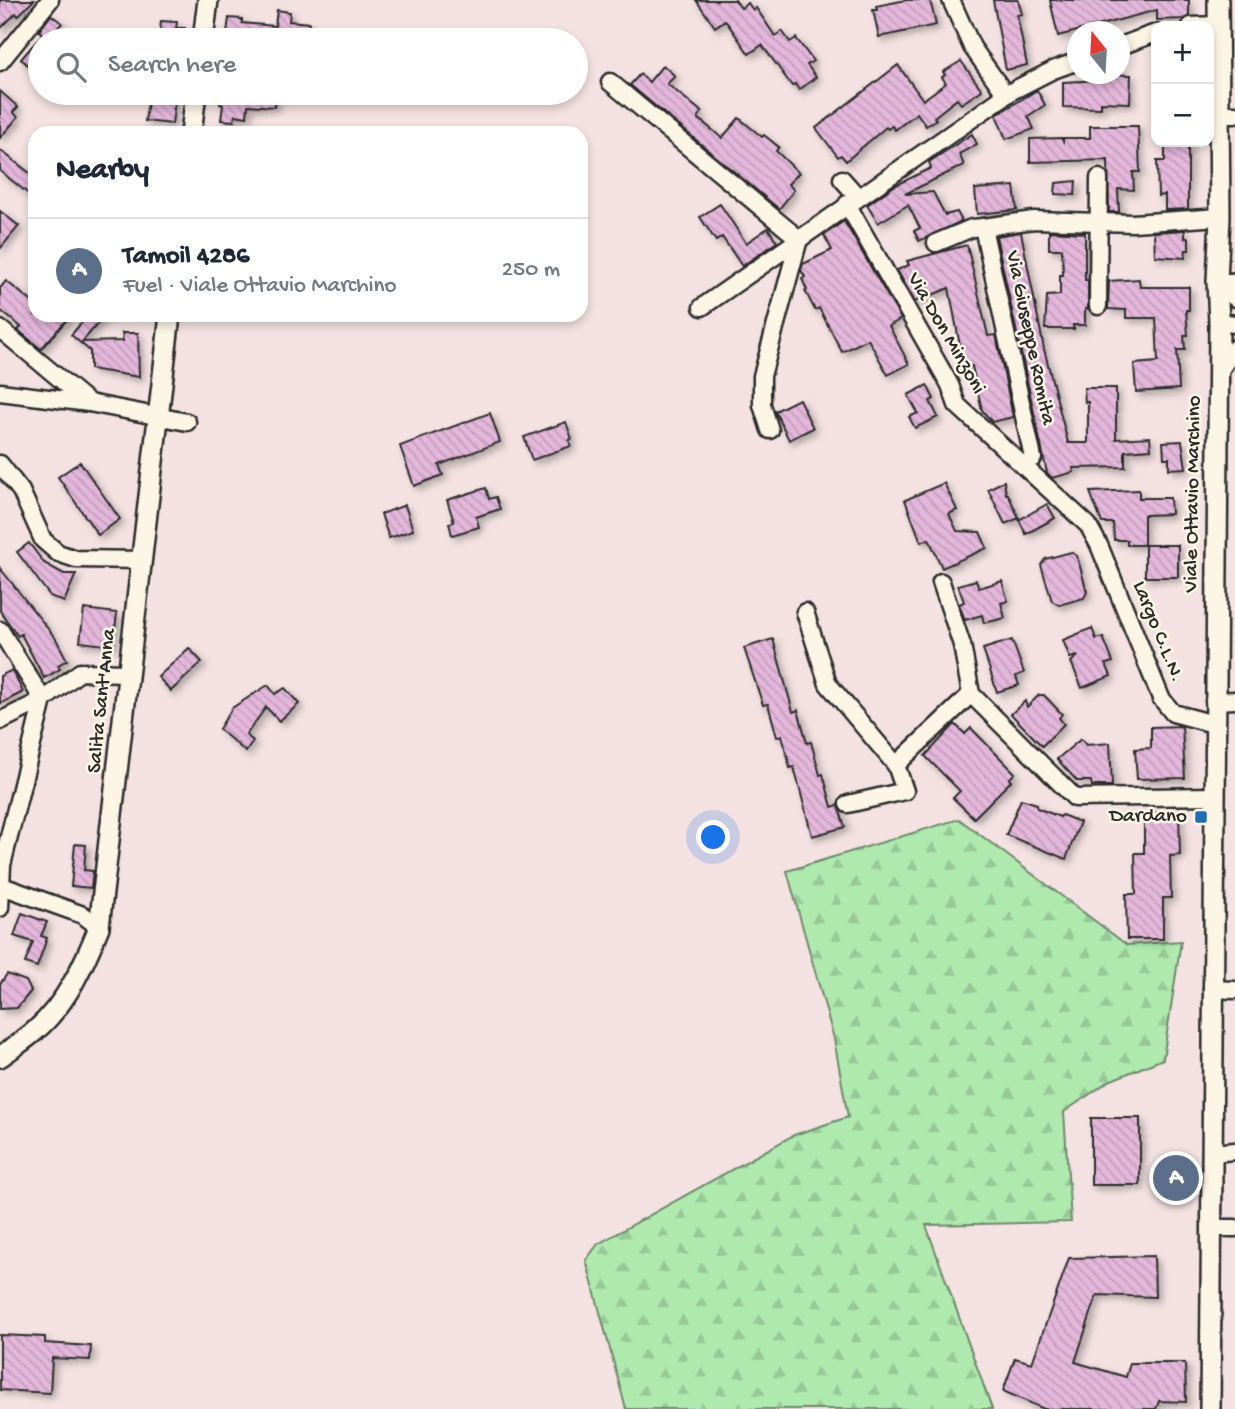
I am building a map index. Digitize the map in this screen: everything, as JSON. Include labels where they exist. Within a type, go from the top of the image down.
[{"type":"street","points":[[0,62],[50,0]]},
{"type":"street","points":[[204,28],[208,0]]},
{"type":"street","points":[[951,0],[972,47],[1009,93]]},
{"type":"street","name":"Viale Ottavio Marchino","points":[[1210,1409],[1218,373],[1227,323],[1220,217],[1227,89],[1218,25],[1219,0]]},
{"type":"street","points":[[1214,25],[1218,25]]},
{"type":"street","points":[[1130,42],[1151,35]]},
{"type":"street","points":[[702,307],[1009,93],[1067,65]]},
{"type":"street","points":[[610,82],[799,239]]},
{"type":"street","points":[[192,126],[194,105]]},
{"type":"street","name":"Via Don Minzoni","points":[[842,178],[950,385],[957,405],[1088,526]]},
{"type":"street","points":[[1098,306],[1099,178]]},
{"type":"street","name":"Via Giuseppe Romita","points":[[936,243],[972,228],[1034,220],[1133,223],[1220,217]]},
{"type":"street","name":"Via Giuseppe Romita","points":[[983,227],[1033,458]]},
{"type":"street","points":[[770,430],[762,405],[762,376],[799,239]]},
{"type":"street","points":[[1226,280],[1235,298]]},
{"type":"street","name":"Salita Sant'Anna","points":[[0,1057],[37,1029],[63,999],[84,965],[99,926],[169,322]]},
{"type":"street","points":[[0,329],[89,403]]},
{"type":"street","points":[[1218,373],[1235,348]]},
{"type":"street","points":[[0,392],[89,403],[158,419],[187,422]]},
{"type":"street","points":[[0,464],[21,491],[43,540],[58,552],[76,559],[142,560]]},
{"type":"street","name":"Largo C.L.N.","points":[[1088,526],[1099,545],[1161,698],[1173,713],[1214,724]]},
{"type":"street","points":[[941,582],[962,645],[971,694],[1075,798],[1213,796]]},
{"type":"street","points":[[805,612],[828,684],[896,765],[905,791],[848,804]]},
{"type":"street","points":[[0,630],[43,700],[1,864],[0,908]]},
{"type":"street","points":[[0,721],[43,700],[80,672],[129,673]]},
{"type":"street","points":[[896,765],[971,694]]},
{"type":"street","points":[[1214,701],[1235,700]]},
{"type":"street","points":[[2,886],[83,915],[99,926]]},
{"type":"street","points":[[1212,989],[1235,990]]},
{"type":"street","points":[[1211,1153],[1235,1151]]},
{"type":"street","points":[[1211,1228],[1235,1228]]},
{"type":"green space","points":[[959,819],[1127,945],[1181,941],[1163,1059],[1109,1081],[1064,1112],[1071,1222],[926,1225],[992,1409],[626,1409],[586,1260],[598,1244],[794,1135],[848,1117],[834,1039],[787,871]]},
{"type":"building","points":[[0,0],[34,0],[0,29]]},
{"type":"building","points":[[696,0],[735,0],[741,8],[748,3],[753,10],[756,8],[775,36],[782,31],[790,42],[796,38],[813,61],[807,65],[816,77],[799,90],[795,84],[792,86],[762,45],[749,54],[725,20],[715,27]]},
{"type":"building","points":[[906,0],[930,0],[936,25],[879,37],[873,10],[877,10],[876,6]]},
{"type":"building","points":[[993,0],[1018,0],[1022,14],[1017,15],[1027,65],[1006,70]]},
{"type":"building","points":[[1050,0],[1189,0],[1189,16],[1184,19],[1157,20],[1157,10],[1115,21],[1067,21],[1067,34],[1058,36]]},
{"type":"building","points":[[277,10],[290,12],[289,21],[309,23],[308,28],[228,28],[229,18],[242,19],[242,23],[275,26]]},
{"type":"building","points":[[51,15],[62,23],[58,28],[41,28]]},
{"type":"building","points":[[161,21],[177,22],[176,28],[160,28]]},
{"type":"building","points":[[28,51],[28,65],[21,59]]},
{"type":"building","points":[[961,61],[982,90],[961,104],[957,99],[926,126],[917,113],[895,130],[892,126],[888,129],[886,127],[846,161],[841,155],[838,157],[816,128],[898,65],[923,100],[946,83],[942,77],[945,75],[943,72]]},
{"type":"building","points":[[663,65],[675,76],[667,84],[702,112],[698,118],[722,138],[739,118],[779,147],[776,151],[799,173],[788,184],[794,190],[779,209],[630,85],[640,74],[649,82]]},
{"type":"building","points":[[1131,75],[1130,103],[1101,102],[1101,108],[1063,107],[1063,82],[1130,84]]},
{"type":"building","points":[[1037,90],[1045,105],[1028,116],[1034,129],[1006,139],[996,115]]},
{"type":"building","points":[[0,91],[18,107],[13,112],[18,117],[0,138]]},
{"type":"building","points":[[147,105],[174,105],[172,124],[145,121]]},
{"type":"building","points":[[223,105],[248,105],[247,117],[235,115],[234,121],[221,120]]},
{"type":"building","points":[[1090,126],[1138,126],[1140,172],[1133,172],[1134,190],[1118,189],[1119,212],[1109,212],[1108,160],[1030,162],[1030,139],[1061,138],[1063,141],[1063,138],[1090,138]]},
{"type":"building","points":[[972,134],[977,144],[959,154],[964,165],[905,194],[933,192],[945,215],[957,212],[962,221],[919,241],[914,231],[920,228],[908,205],[878,223],[867,205],[894,186],[931,168],[929,162]]},
{"type":"building","points":[[1165,147],[1188,147],[1188,209],[1165,210],[1165,195],[1158,196],[1157,161],[1165,161]]},
{"type":"building","points":[[0,150],[28,172],[28,193],[0,171]]},
{"type":"building","points":[[1076,181],[1075,195],[1055,194],[1056,183]]},
{"type":"building","points":[[1014,186],[1017,210],[977,214],[975,189]]},
{"type":"building","points":[[720,204],[746,243],[768,228],[777,242],[742,266],[722,237],[716,241],[700,217]]},
{"type":"building","points":[[0,211],[19,226],[0,249]]},
{"type":"building","points":[[844,221],[901,319],[889,326],[909,364],[888,375],[868,339],[842,352],[819,308],[815,310],[805,291],[807,290],[802,279],[805,277],[801,270],[803,264],[832,250],[824,235]]},
{"type":"building","points":[[1185,230],[1185,238],[1189,238],[1189,250],[1186,250],[1185,258],[1155,256],[1154,232]]},
{"type":"building","points":[[1049,231],[1085,233],[1088,309],[1085,309],[1085,325],[1073,325],[1074,329],[1045,329],[1047,296],[1060,295],[1060,275],[1063,275],[1062,249],[1049,249]]},
{"type":"building","points":[[1021,232],[1044,349],[1068,443],[1088,443],[1088,402],[1085,402],[1084,388],[1116,388],[1116,439],[1150,437],[1151,449],[1125,451],[1125,467],[1073,468],[1074,472],[1052,478],[1047,473],[996,236]]},
{"type":"building","points":[[967,245],[988,336],[996,335],[1013,417],[992,422],[982,410],[972,366],[964,367],[949,288],[915,302],[897,270],[909,265],[907,261]]},
{"type":"building","points":[[1139,279],[1140,287],[1189,287],[1189,310],[1186,310],[1188,335],[1184,335],[1185,350],[1177,350],[1179,389],[1136,392],[1134,364],[1158,362],[1156,318],[1126,318],[1126,310],[1108,309],[1109,281]]},
{"type":"building","points":[[6,281],[28,298],[28,322],[65,322],[41,349],[18,330],[21,327],[0,310],[0,288]]},
{"type":"building","points":[[82,322],[99,322],[82,342],[123,341],[122,333],[138,333],[139,377],[90,369],[90,351],[71,335]]},
{"type":"building","points":[[927,385],[934,399],[930,401],[938,417],[915,428],[909,417],[918,413],[908,395]]},
{"type":"building","points":[[799,399],[813,428],[789,440],[775,411]]},
{"type":"building","points":[[490,413],[500,442],[439,465],[443,475],[414,486],[400,446]]},
{"type":"building","points":[[566,422],[572,439],[569,440],[571,446],[532,460],[524,437]]},
{"type":"building","points":[[1182,441],[1186,468],[1169,469],[1169,458],[1164,458],[1163,442]]},
{"type":"building","points":[[80,462],[120,519],[98,535],[58,477]]},
{"type":"building","points":[[1004,481],[1006,494],[1019,518],[1005,524],[988,489]]},
{"type":"building","points":[[944,483],[957,510],[949,514],[957,531],[980,532],[987,548],[942,568],[929,539],[921,542],[905,500]]},
{"type":"building","points":[[486,488],[489,499],[496,497],[500,509],[476,517],[479,527],[452,535],[449,523],[454,522],[447,500]]},
{"type":"building","points":[[1139,490],[1139,498],[1170,498],[1171,514],[1144,515],[1144,545],[1127,545],[1127,540],[1114,540],[1113,523],[1102,523],[1090,492]]},
{"type":"building","points":[[1047,504],[1055,518],[1026,534],[1019,520]]},
{"type":"building","points":[[405,505],[413,530],[389,538],[381,514]]},
{"type":"building","points":[[29,543],[44,563],[64,574],[76,574],[64,602],[50,596],[17,552]]},
{"type":"building","points":[[1145,545],[1178,545],[1178,577],[1145,577]]},
{"type":"building","points":[[1071,552],[1077,556],[1087,592],[1084,598],[1059,605],[1052,601],[1041,565],[1045,559]]},
{"type":"building","points":[[0,568],[56,639],[67,660],[58,665],[60,669],[44,678],[21,634],[18,636],[0,611]]},
{"type":"building","points":[[976,580],[979,588],[1002,581],[1008,601],[1001,603],[1005,618],[984,623],[982,615],[965,620],[959,604],[964,602],[958,585]]},
{"type":"building","points":[[84,609],[117,613],[113,646],[80,642]]},
{"type":"building","points":[[1092,628],[1096,639],[1103,637],[1113,662],[1106,664],[1111,676],[1082,688],[1071,662],[1078,656],[1070,658],[1063,640]]},
{"type":"building","points":[[773,639],[793,712],[798,710],[807,743],[811,742],[820,775],[823,774],[832,807],[838,805],[845,827],[812,836],[794,767],[790,768],[782,735],[777,737],[768,704],[763,705],[744,648]]},
{"type":"building","points":[[1012,640],[1024,673],[1016,676],[1019,685],[997,692],[983,649]]},
{"type":"building","points":[[189,648],[202,662],[171,691],[158,677]]},
{"type":"building","points":[[12,670],[23,692],[0,704],[0,676]]},
{"type":"building","points":[[268,685],[275,694],[285,688],[299,704],[279,721],[266,707],[246,735],[253,741],[246,752],[219,729],[232,708]]},
{"type":"building","points":[[1039,695],[1044,695],[1062,714],[1059,718],[1064,724],[1042,746],[1011,714],[1025,701],[1027,707]]},
{"type":"building","points":[[955,724],[965,734],[971,728],[1015,773],[1009,779],[1011,781],[974,818],[953,798],[960,791],[925,756]]},
{"type":"building","points":[[1182,726],[1185,778],[1137,779],[1135,749],[1151,748],[1151,727]]},
{"type":"building","points":[[1081,739],[1086,745],[1110,743],[1112,786],[1092,786],[1091,781],[1077,781],[1057,759]]},
{"type":"building","points":[[1021,799],[1037,804],[1037,808],[1060,817],[1062,815],[1080,822],[1066,859],[1006,835]]},
{"type":"building","points":[[1179,812],[1180,855],[1170,856],[1171,898],[1163,898],[1163,939],[1127,939],[1126,894],[1136,894],[1135,853],[1144,853],[1144,813]]},
{"type":"building","points":[[75,844],[86,845],[84,870],[93,871],[91,888],[71,886]]},
{"type":"building","points":[[22,913],[47,922],[41,936],[47,938],[37,967],[25,963],[33,942],[14,936]]},
{"type":"building","points":[[7,974],[26,981],[31,991],[17,1008],[0,1009],[0,984]]},
{"type":"building","points":[[1091,1118],[1140,1118],[1140,1185],[1091,1185]]},
{"type":"building","points":[[1168,1170],[1182,1170],[1182,1188],[1168,1188]]},
{"type":"building","points":[[1154,1256],[1155,1297],[1097,1295],[1075,1362],[1126,1377],[1130,1363],[1185,1363],[1186,1402],[1159,1401],[1156,1409],[1044,1409],[1003,1391],[1015,1358],[1032,1363],[1069,1258]]},
{"type":"building","points":[[0,1335],[45,1337],[45,1343],[91,1346],[90,1360],[52,1358],[50,1393],[0,1390]]},
{"type":"place","name":"Dardano","points":[[1201,817]]},
{"type":"place","name":"Tamoil 4286","points":[[1176,1178]]}]
